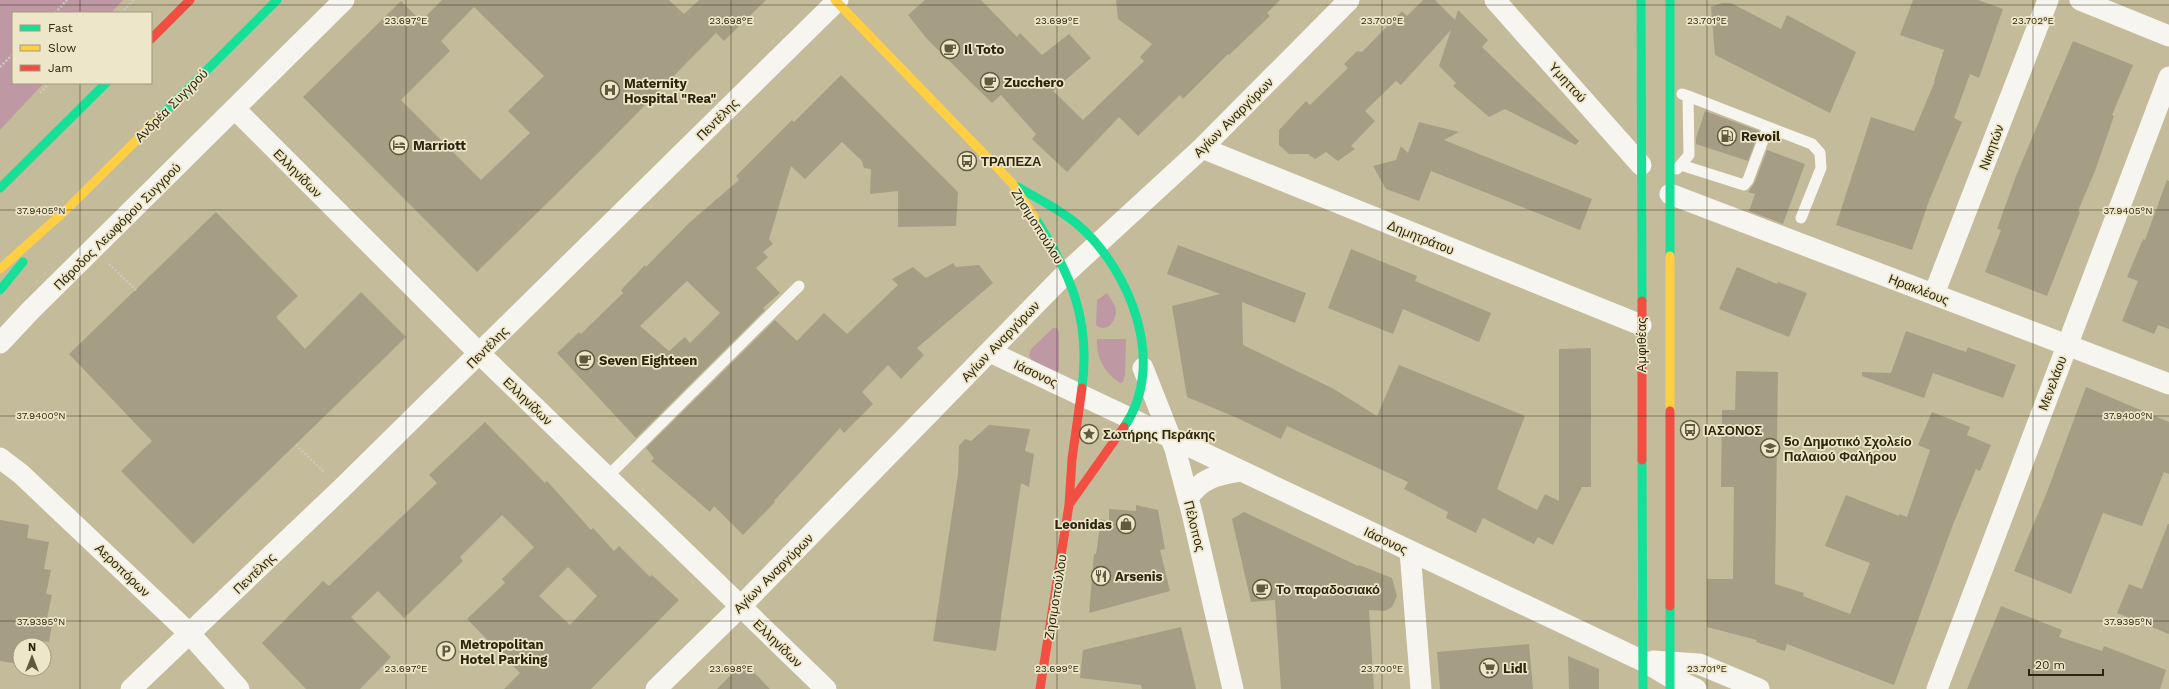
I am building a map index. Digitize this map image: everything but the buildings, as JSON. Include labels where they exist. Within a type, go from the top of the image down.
[{"type":"main road","points":[[152,38],[190,0]]},
{"type":"main road","name":"Ανδρέα Συγγρού","points":[[66,210],[277,0]]},
{"type":"main road","name":"Ζησιμοπούλου","points":[[837,0],[1012,183],[1035,217],[1067,272],[1078,307],[1084,345],[1082,395],[1072,459],[1069,505],[1040,689]]},
{"type":"main road","name":"Αμφιθέας","points":[[1641,0],[1643,689]]},
{"type":"main road","points":[[1670,0],[1670,676]]},
{"type":"main road","points":[[2,185],[105,84]]},
{"type":"main road","name":"Ζησιμοπούλου","points":[[1012,183],[1077,225],[1109,258],[1127,293],[1140,336],[1143,368],[1141,387],[1136,405],[1130,418],[1069,505]]},
{"type":"main road","points":[[0,269],[66,210]]},
{"type":"main road","points":[[0,290],[66,210]]},
{"type":"street","points":[[235,109],[344,0]]},
{"type":"street","name":"Πεντέλης","points":[[131,689],[480,354],[837,0]]},
{"type":"street","name":"Αγίων Αναργύρων","points":[[656,689],[740,607],[1067,272],[1202,148],[1350,0]]},
{"type":"street","name":"Υμηττού","points":[[1495,0],[1641,165]]},
{"type":"street","name":"Νικητών","points":[[1934,294],[2048,0]]},
{"type":"street","points":[[2080,0],[2169,36]]},
{"type":"street","name":"Μενελάου","points":[[1937,689],[2169,77]]},
{"type":"street","name":"Πάροδος Λεωφόρου Συγγρού","points":[[0,343],[235,109]]},
{"type":"street","name":"Ελληνίδων","points":[[235,109],[480,354],[826,689]]},
{"type":"street","name":"Δημητράτου","points":[[1202,148],[1641,326]]},
{"type":"street","name":"Ηρακλέους","points":[[1670,184],[1934,294],[2169,384]]},
{"type":"street","name":"Ιάσονος","points":[[990,352],[1643,661],[1696,689]]},
{"type":"street","name":"Πέλοπος","points":[[1143,368],[1170,437],[1188,498],[1233,689]]},
{"type":"street","name":"Αεροπόρων","points":[[0,458],[21,474],[190,634],[239,689]]},
{"type":"street","points":[[1188,498],[1196,487],[1215,476],[1241,471]]},
{"type":"street","points":[[1410,551],[1421,689]]},
{"type":"street","name":"Ιάσονος","points":[[1670,676],[1699,664],[1759,689]]},
{"type":"lane","points":[[1670,90],[1812,144],[1820,153],[1821,168],[1801,218]]},
{"type":"lane","points":[[1670,184],[1681,165],[1690,155],[1688,96]]},
{"type":"lane","points":[[1681,165],[1744,184],[1748,180],[1768,127]]},
{"type":"lane","points":[[608,477],[799,286]]},
{"type":"path","points":[[56,12],[68,0]]},
{"type":"path","points":[[122,12],[134,0]]},
{"type":"path","points":[[0,67],[12,55]]},
{"type":"path","points":[[40,93],[49,84]]},
{"type":"path","points":[[94,248],[136,290]]},
{"type":"path","points":[[296,445],[317,465]]},
{"type":"shaded area","points":[[0,0],[123,0],[112,12],[12,12],[12,84],[43,84],[0,130]]},
{"type":"shaded area","points":[[1107,293],[1115,306],[1116,314],[1113,322],[1104,328],[1096,325],[1097,300]]},
{"type":"shaded area","points":[[1053,328],[1057,328],[1059,332],[1059,370],[1057,373],[1032,360],[1029,356],[1031,349]]},
{"type":"shaded area","points":[[1097,339],[1126,339],[1125,375],[1123,382],[1120,383],[1114,379],[1105,369],[1098,352]]},
{"type":"traffic: fast","points":[[157,120],[277,0]]},
{"type":"traffic: fast","points":[[1641,0],[1642,301]]},
{"type":"traffic: fast","points":[[1670,0],[1670,256]]},
{"type":"traffic: fast","points":[[0,188],[105,84]]},
{"type":"traffic: fast","points":[[1018,187],[1056,209],[1077,224],[1096,243],[1113,266],[1127,291],[1137,319],[1142,347],[1143,375],[1137,402],[1124,427]]},
{"type":"traffic: fast","points":[[1035,218],[1048,239],[1068,278],[1081,319],[1084,341],[1082,388]]},
{"type":"traffic: fast","points":[[0,290],[23,262]]},
{"type":"traffic: fast","points":[[1642,460],[1643,689]]},
{"type":"traffic: fast","points":[[1670,606],[1670,689]]},
{"type":"traffic: slow","points":[[835,0],[1012,183],[1035,218]]},
{"type":"traffic: slow","points":[[0,269],[66,210],[157,120]]},
{"type":"traffic: slow","points":[[1670,256],[1670,411]]},
{"type":"traffic: jam","points":[[152,38],[190,0]]},
{"type":"traffic: jam","points":[[1642,301],[1642,460]]},
{"type":"traffic: jam","points":[[1040,689],[1069,505],[1072,459],[1082,388]]},
{"type":"traffic: jam","points":[[1670,411],[1670,606]]},
{"type":"traffic: jam","points":[[1071,502],[1124,427]]},
{"type":"place","name":"Il Toto","points":[[950,49]]},
{"type":"place","name":"Zucchero","points":[[990,82]]},
{"type":"place","name":"Maternity Hospital \"Rea\"","points":[[610,90]]},
{"type":"place","name":"Revoil","points":[[1727,136]]},
{"type":"place","name":"Marriott","points":[[399,145]]},
{"type":"place","name":"ΤΡΑΠΕΖΑ","points":[[967,161]]},
{"type":"place","name":"Seven Eighteen","points":[[585,360]]},
{"type":"place","name":"ΙΑΣΟΝΟΣ","points":[[1690,430]]},
{"type":"place","name":"Σωτήρης Περάκης","points":[[1089,434]]},
{"type":"place","name":"5ο Δημοτικό Σχολείο Παλαιού Φαλήρου","points":[[1770,448]]},
{"type":"place","name":"Leonidas","points":[[1126,524]]},
{"type":"place","name":"Arsenis","points":[[1101,576]]},
{"type":"place","name":"Το παραδοσιακό","points":[[1262,589]]},
{"type":"place","name":"Metropolitan Hotel Parking","points":[[446,651]]},
{"type":"place","name":"Lidl","points":[[1489,668]]}]
